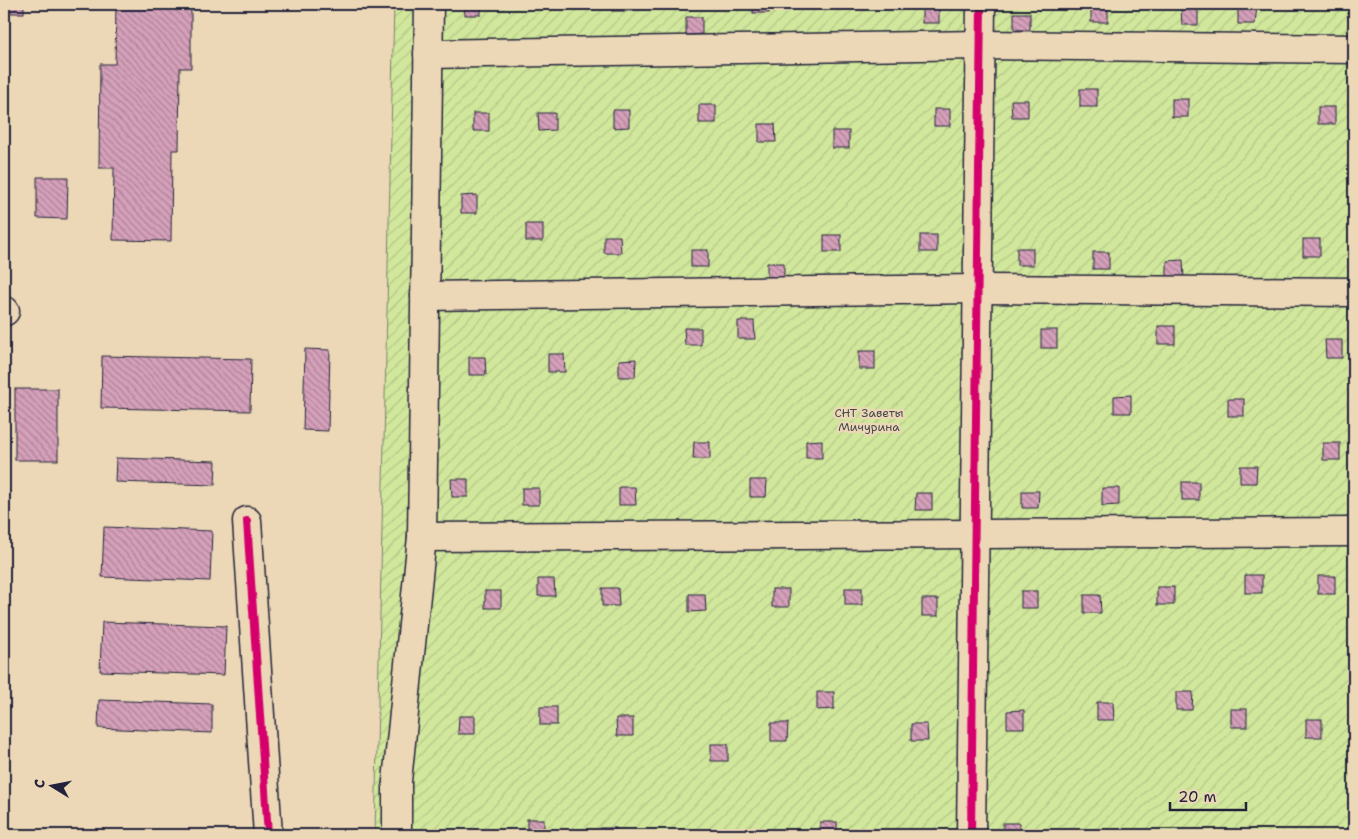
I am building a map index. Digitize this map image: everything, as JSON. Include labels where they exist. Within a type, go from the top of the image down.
[{"type":"street","points":[[397,835],[397,781],[422,537],[429,4]]},
{"type":"street","points":[[971,835],[981,4]]},
{"type":"street","points":[[428,54],[980,45],[1354,49]]},
{"type":"street","points":[[426,296],[978,289],[1354,292]]},
{"type":"street","points":[[247,522],[268,835]]},
{"type":"street","points":[[422,537],[1354,532]]},
{"type":"green space","name":"СНТ Заветы Мичурина","points":[[394,4],[1354,4],[1354,835],[375,835]]},
{"type":"building","points":[[4,4],[24,4],[24,13],[4,13]]},
{"type":"building","points":[[116,4],[191,4],[191,68],[180,68],[179,150],[172,150],[171,241],[113,240],[114,168],[99,168],[100,64],[115,64]]},
{"type":"building","points":[[464,4],[481,4],[481,15],[465,15]]},
{"type":"building","points":[[612,4],[628,4],[628,11],[612,11]]},
{"type":"building","points":[[753,4],[769,4],[769,13],[753,13]]},
{"type":"building","points":[[1091,4],[1108,4],[1108,22],[1091,22]]},
{"type":"building","points":[[922,6],[939,6],[939,23],[922,23]]},
{"type":"building","points":[[1238,6],[1257,6],[1255,24],[1238,24]]},
{"type":"building","points":[[1181,8],[1198,8],[1198,25],[1182,25]]},
{"type":"building","points":[[1014,13],[1030,13],[1030,30],[1014,30]]},
{"type":"building","points":[[686,17],[702,17],[702,34],[686,35]]},
{"type":"building","points":[[1080,89],[1097,89],[1097,107],[1080,107]]},
{"type":"building","points":[[1172,99],[1188,99],[1188,117],[1172,117]]},
{"type":"building","points":[[1011,100],[1028,100],[1028,117],[1012,117]]},
{"type":"building","points":[[699,105],[716,105],[716,123],[699,123]]},
{"type":"building","points":[[1318,107],[1335,107],[1335,124],[1318,124]]},
{"type":"building","points":[[934,109],[950,109],[950,126],[934,126]]},
{"type":"building","points":[[613,110],[629,110],[629,127],[613,128]]},
{"type":"building","points":[[473,113],[489,113],[489,131],[473,131]]},
{"type":"building","points":[[538,113],[555,113],[555,130],[539,131]]},
{"type":"building","points":[[759,124],[775,124],[776,142],[759,142]]},
{"type":"building","points":[[832,131],[849,131],[849,148],[832,148]]},
{"type":"building","points":[[37,177],[68,177],[67,219],[37,218]]},
{"type":"building","points":[[477,195],[477,213],[461,213],[461,196]]},
{"type":"building","points":[[526,224],[543,224],[543,241],[526,241]]},
{"type":"building","points":[[824,235],[841,235],[841,252],[824,252]]},
{"type":"building","points":[[920,235],[937,235],[937,252],[920,252]]},
{"type":"building","points":[[604,236],[620,236],[621,253],[604,253]]},
{"type":"building","points":[[1303,239],[1320,239],[1320,256],[1303,256]]},
{"type":"building","points":[[1017,248],[1033,248],[1033,265],[1017,265]]},
{"type":"building","points":[[691,250],[708,250],[708,267],[691,267]]},
{"type":"building","points":[[1093,252],[1109,252],[1109,269],[1093,269]]},
{"type":"building","points":[[1183,260],[1184,278],[1167,278],[1167,261]]},
{"type":"building","points":[[767,263],[784,263],[784,280],[767,281]]},
{"type":"building","points":[[738,321],[754,321],[755,339],[738,339]]},
{"type":"building","points":[[1158,326],[1175,326],[1175,344],[1158,344]]},
{"type":"building","points":[[684,328],[701,328],[701,345],[685,345]]},
{"type":"building","points":[[1041,330],[1057,330],[1057,348],[1041,348]]},
{"type":"building","points":[[1325,340],[1342,340],[1342,358],[1326,358]]},
{"type":"building","points":[[305,349],[330,350],[328,431],[303,430]]},
{"type":"building","points":[[859,351],[875,351],[875,369],[859,369]]},
{"type":"building","points":[[548,354],[564,354],[565,372],[548,372]]},
{"type":"building","points":[[102,356],[251,359],[250,411],[101,408]]},
{"type":"building","points":[[469,357],[485,357],[486,375],[469,375]]},
{"type":"building","points":[[636,359],[635,377],[619,377],[619,360]]},
{"type":"building","points":[[15,389],[58,389],[58,460],[15,460]]},
{"type":"building","points":[[1131,395],[1131,413],[1114,413],[1114,396]]},
{"type":"building","points":[[1228,399],[1244,399],[1244,416],[1228,416]]},
{"type":"building","points":[[822,440],[822,458],[806,458],[806,441]]},
{"type":"building","points":[[694,442],[710,442],[710,459],[693,459]]},
{"type":"building","points":[[1323,443],[1340,443],[1340,460],[1323,460]]},
{"type":"building","points":[[116,458],[216,461],[215,485],[115,482]]},
{"type":"building","points":[[1240,466],[1257,466],[1256,483],[1240,483]]},
{"type":"building","points":[[451,479],[468,479],[468,497],[452,497]]},
{"type":"building","points":[[750,480],[767,480],[766,497],[750,497]]},
{"type":"building","points":[[1182,482],[1199,482],[1199,500],[1182,500]]},
{"type":"building","points":[[619,487],[635,487],[636,505],[619,505]]},
{"type":"building","points":[[522,488],[539,488],[539,505],[522,505]]},
{"type":"building","points":[[1102,488],[1119,488],[1119,505],[1102,506]]},
{"type":"building","points":[[1022,491],[1039,491],[1038,508],[1022,508]]},
{"type":"building","points":[[916,493],[932,493],[932,510],[915,510]]},
{"type":"building","points":[[5,501],[5,619],[4,619]]},
{"type":"building","points":[[104,527],[212,531],[210,581],[102,577]]},
{"type":"building","points":[[1245,575],[1262,575],[1262,593],[1245,593]]},
{"type":"building","points":[[1318,576],[1335,576],[1335,594],[1318,594]]},
{"type":"building","points":[[538,579],[554,579],[555,596],[538,596]]},
{"type":"building","points":[[1157,587],[1174,587],[1174,605],[1157,605]]},
{"type":"building","points":[[602,588],[618,588],[619,606],[602,606]]},
{"type":"building","points":[[845,588],[862,588],[862,605],[845,605]]},
{"type":"building","points":[[772,589],[789,589],[789,607],[772,607]]},
{"type":"building","points":[[485,591],[501,591],[501,608],[485,608]]},
{"type":"building","points":[[1021,591],[1037,591],[1037,608],[1021,608]]},
{"type":"building","points":[[689,594],[705,594],[706,611],[689,612]]},
{"type":"building","points":[[1084,595],[1100,595],[1101,613],[1084,613]]},
{"type":"building","points":[[922,599],[938,599],[938,616],[922,616]]},
{"type":"building","points":[[102,622],[226,626],[224,675],[100,671]]},
{"type":"building","points":[[817,692],[834,692],[834,709],[817,710]]},
{"type":"building","points":[[1176,692],[1193,692],[1192,710],[1176,710]]},
{"type":"building","points":[[99,700],[212,704],[212,733],[98,728]]},
{"type":"building","points":[[1097,702],[1113,702],[1114,720],[1097,720]]},
{"type":"building","points":[[540,707],[557,707],[557,725],[540,725]]},
{"type":"building","points":[[1231,709],[1247,709],[1247,727],[1231,727]]},
{"type":"building","points":[[1024,710],[1024,728],[1007,728],[1007,711]]},
{"type":"building","points":[[459,716],[475,716],[475,734],[458,734]]},
{"type":"building","points":[[616,718],[633,718],[633,736],[617,736]]},
{"type":"building","points":[[1306,719],[1322,719],[1322,737],[1306,737]]},
{"type":"building","points":[[771,723],[788,723],[787,741],[771,741]]},
{"type":"building","points":[[911,724],[927,724],[928,741],[911,741]]},
{"type":"building","points":[[711,744],[728,744],[728,761],[711,761]]},
{"type":"building","points":[[527,819],[544,819],[544,835],[527,835]]},
{"type":"building","points":[[820,822],[837,822],[837,835],[820,835]]},
{"type":"building","points":[[1003,823],[1019,823],[1019,835],[1003,835]]},
{"type":"building","points":[[600,828],[616,828],[616,835],[600,835]]},
{"type":"cycle path","points":[[971,835],[981,4]]},
{"type":"cycle path","points":[[247,521],[268,835]]}]
